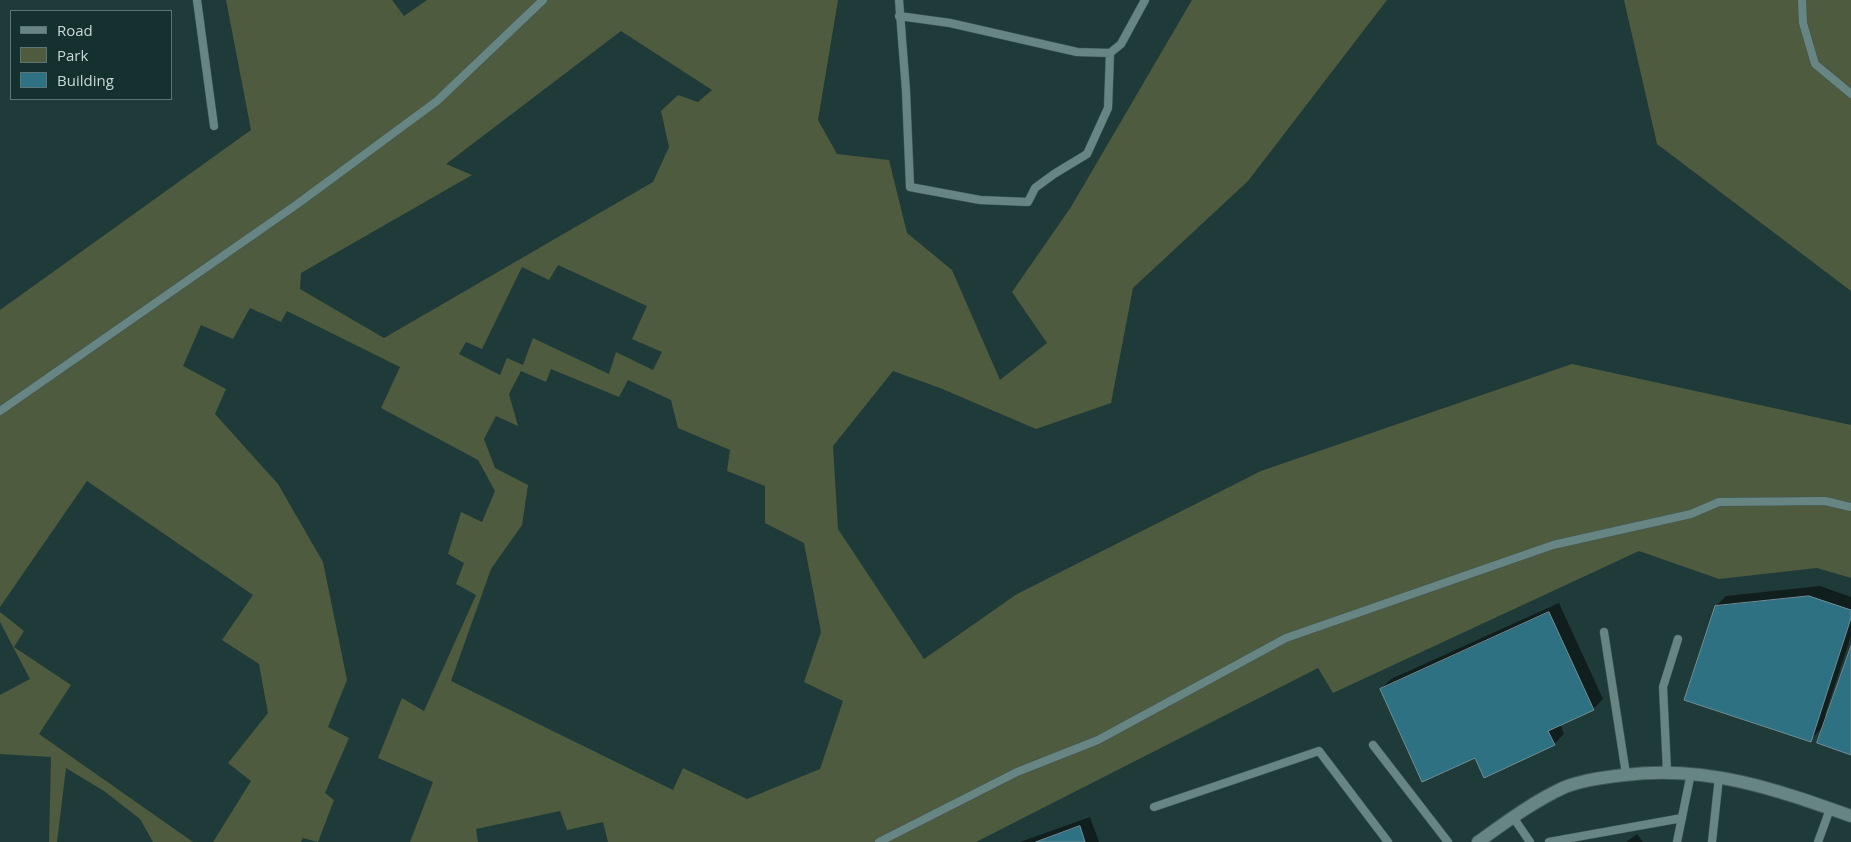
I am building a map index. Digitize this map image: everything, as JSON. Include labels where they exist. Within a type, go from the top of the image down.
[{"type":"street","points":[[1478,842],[1531,805],[1567,787],[1626,774],[1667,772],[1719,777],[1772,789],[1851,816]]},
{"type":"lane","points":[[197,0],[214,126]]},
{"type":"lane","points":[[0,411],[296,204],[437,101],[542,0]]},
{"type":"lane","points":[[899,0],[906,91],[910,187],[980,200],[1028,202],[1035,188],[1087,154],[1108,108],[1110,53]]},
{"type":"lane","points":[[899,16],[950,23],[1076,52],[1110,53],[1121,44],[1146,0]]},
{"type":"lane","points":[[1802,0],[1802,23],[1815,64],[1851,94]]},
{"type":"lane","points":[[879,842],[1017,772],[1098,740],[1286,638],[1553,545],[1691,514],[1719,502],[1825,501],[1851,507]]},
{"type":"lane","points":[[1604,632],[1626,774]]},
{"type":"lane","points":[[1667,772],[1662,687],[1678,640]]},
{"type":"lane","points":[[1373,745],[1448,842]]},
{"type":"lane","points":[[1154,807],[1319,751],[1388,842]]},
{"type":"lane","points":[[1677,842],[1691,773]]},
{"type":"lane","points":[[1712,842],[1719,777]]},
{"type":"lane","points":[[1818,842],[1830,809]]},
{"type":"lane","points":[[1514,817],[1530,842]]},
{"type":"lane","points":[[1549,842],[1682,818]]},
{"type":"green space","points":[[226,0],[392,0],[404,16],[427,0],[838,0],[818,120],[837,154],[889,160],[907,233],[952,270],[1000,380],[1047,343],[1012,292],[1071,207],[1192,0],[1387,0],[1248,181],[1133,288],[1111,403],[1036,429],[940,388],[893,371],[833,446],[838,529],[924,659],[1017,594],[1261,471],[1572,364],[1851,425],[1851,578],[1817,568],[1719,579],[1639,551],[1333,693],[1318,668],[976,842],[608,842],[603,822],[567,830],[560,811],[476,829],[478,842],[410,842],[433,782],[378,758],[402,698],[424,711],[476,595],[456,584],[464,563],[448,554],[461,512],[482,522],[495,491],[478,460],[381,408],[400,367],[287,311],[281,322],[250,308],[233,339],[201,325],[183,366],[226,389],[215,414],[278,484],[323,562],[347,680],[328,727],[349,738],[325,793],[334,800],[318,842],[303,838],[301,842],[213,842],[251,781],[228,763],[268,713],[259,664],[222,640],[253,595],[87,481],[0,607],[0,310],[251,130]],"holes":[[[621,31],[712,90],[698,102],[678,95],[661,111],[669,147],[653,182],[384,338],[300,289],[301,273],[472,175],[446,164]],[[558,265],[647,306],[632,339],[662,352],[653,370],[616,352],[609,374],[533,338],[523,365],[507,358],[500,375],[459,354],[466,342],[482,349],[522,267],[549,280]],[[551,369],[619,397],[628,380],[671,400],[678,428],[730,450],[727,471],[765,486],[765,523],[804,543],[821,632],[804,682],[843,701],[820,769],[747,799],[683,768],[673,790],[451,681],[491,569],[522,525],[528,485],[495,468],[484,439],[496,416],[518,426],[509,394],[521,371],[546,382]]]},
{"type":"green space","points":[[1624,0],[1851,0],[1851,291],[1657,144]]},
{"type":"green space","points":[[0,612],[24,631],[14,647],[71,685],[39,734],[193,842],[153,842],[140,819],[104,791],[66,768],[57,842],[49,842],[51,757],[0,754],[0,695],[30,679],[0,622]]},
{"type":"building","points":[[1809,596],[1851,610],[1851,618],[1811,742],[1684,700],[1715,606]]},
{"type":"building","points":[[1549,612],[1594,710],[1548,731],[1555,745],[1484,778],[1475,758],[1422,782],[1380,689]]},
{"type":"building","points":[[1851,646],[1851,755],[1817,743]]},
{"type":"building","points":[[1080,826],[1085,842],[1036,842]]}]
